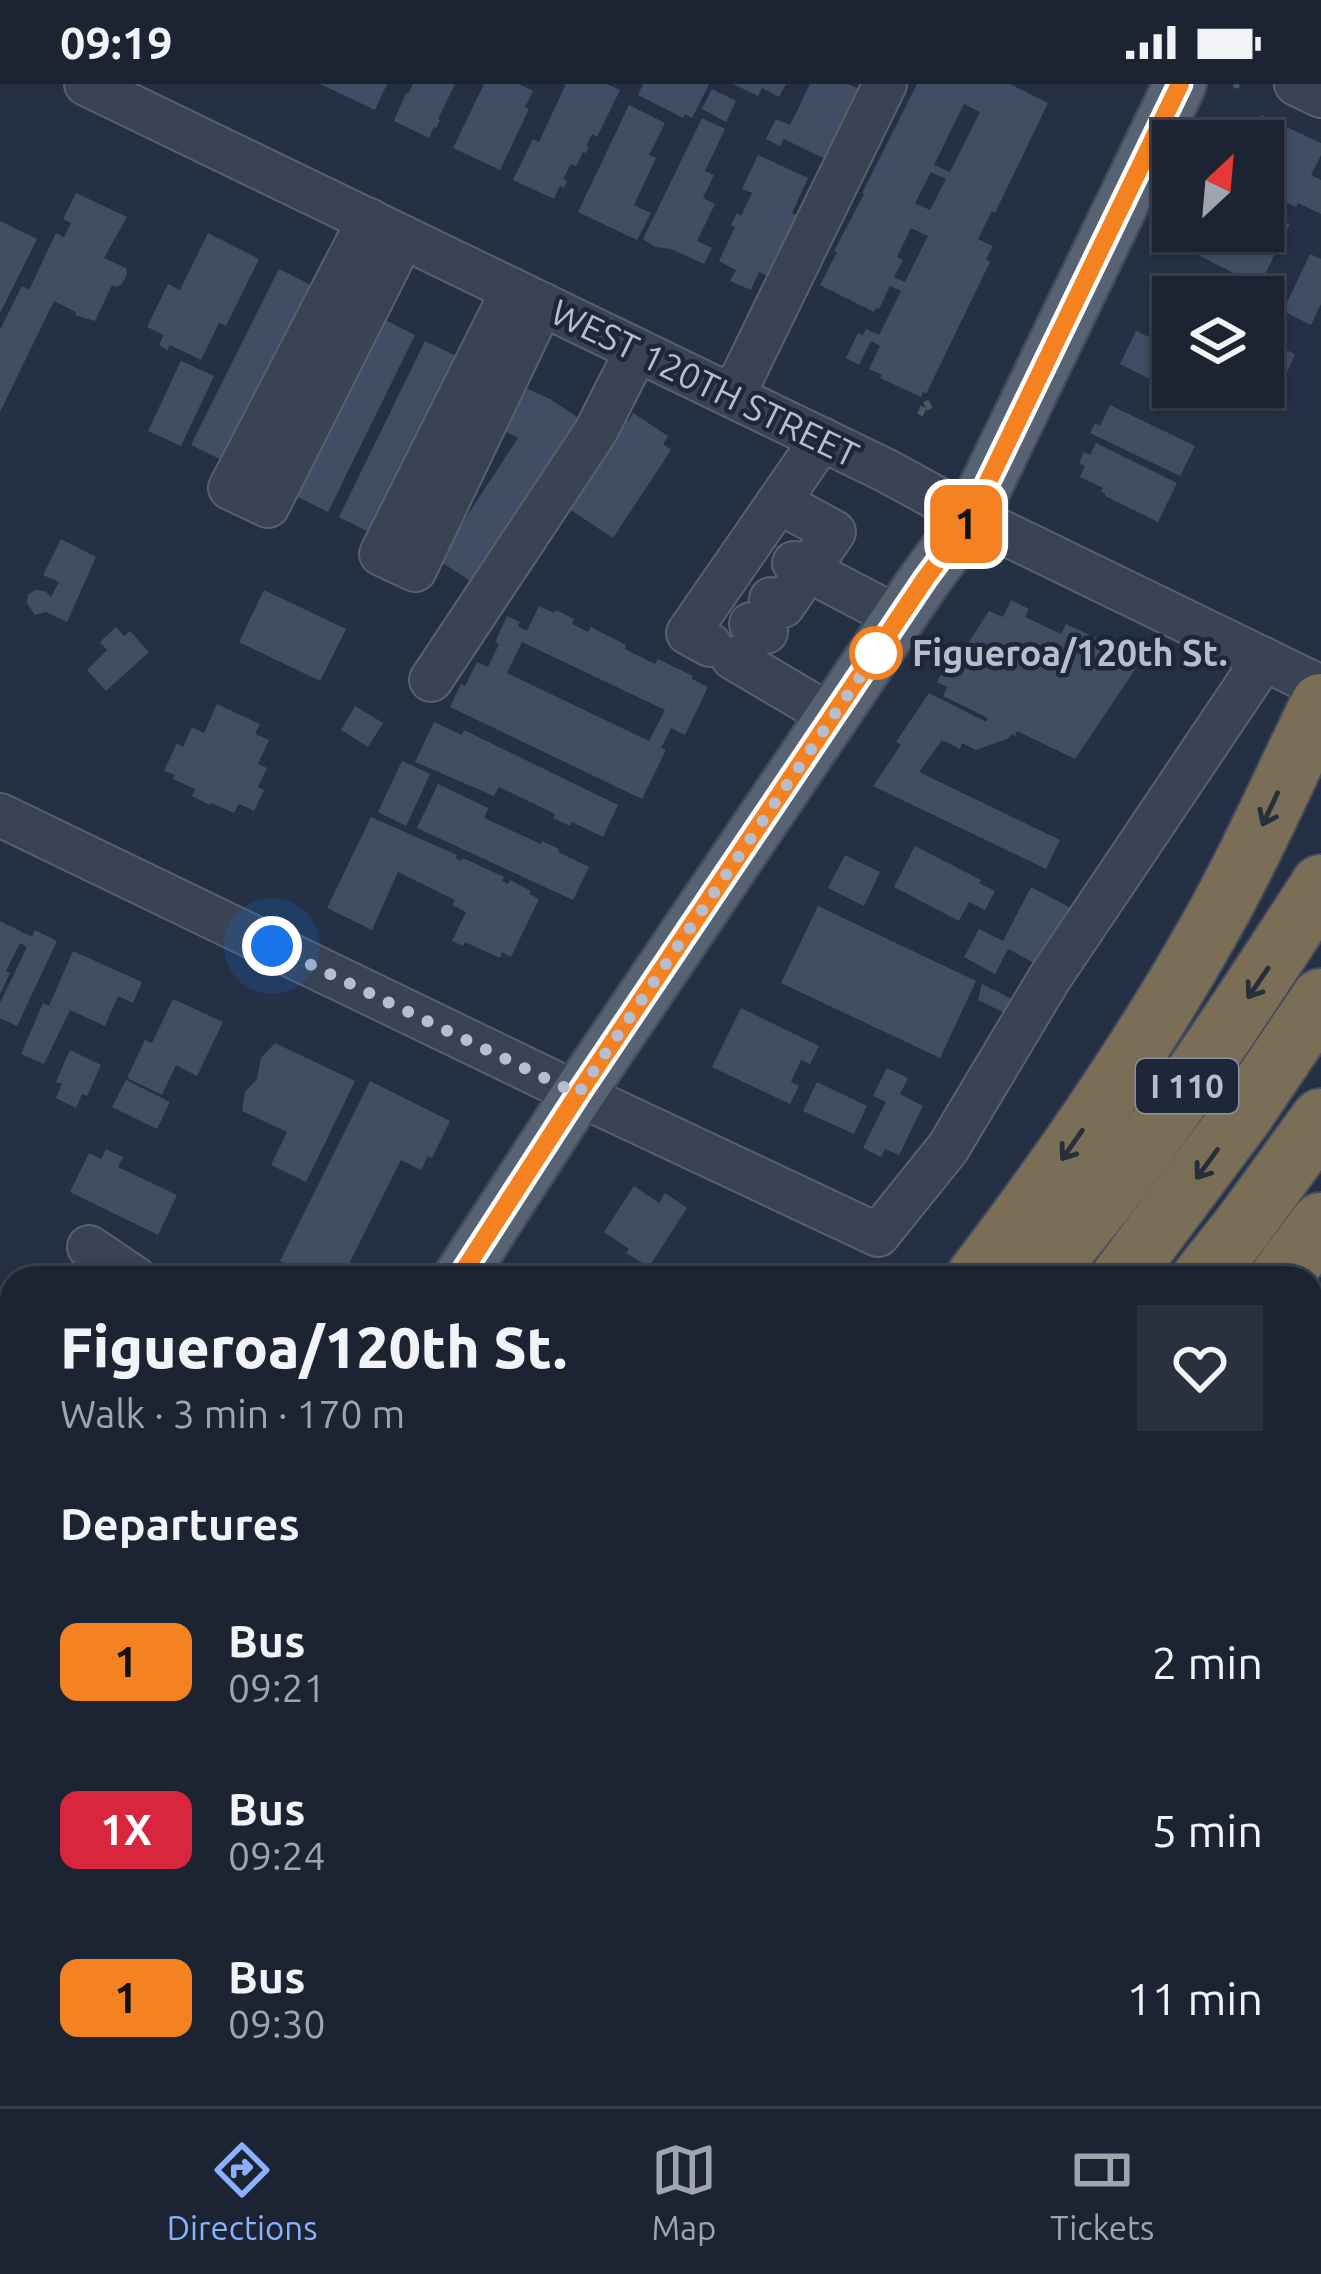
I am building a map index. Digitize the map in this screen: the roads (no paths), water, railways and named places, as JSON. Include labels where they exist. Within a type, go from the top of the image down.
[{"type":"highway","points":[[985,1266],[1144,1041],[1237,878],[1321,704]]},
{"type":"highway","name":"I 110","points":[[1050,1266],[1164,1119],[1321,885]]},
{"type":"highway","points":[[1130,1266],[1244,1113],[1321,998]]},
{"type":"highway","points":[[1212,1266],[1321,1119]]},
{"type":"highway","points":[[1289,1266],[1321,1223]]},
{"type":"main road","points":[[467,1266],[578,1094],[971,517],[1180,84]]},
{"type":"street","name":"WEST 120TH STREET","points":[[86,84],[885,470],[971,517],[1321,687]]},
{"type":"street","points":[[733,396],[885,84]]},
{"type":"street","points":[[1296,84],[1321,96]]},
{"type":"street","points":[[386,229],[268,506],[230,488],[386,229]]},
{"type":"street","points":[[528,297],[415,570],[381,554],[528,297]]},
{"type":"street","points":[[431,680],[596,430],[637,350]]},
{"type":"street","points":[[743,619],[781,556],[779,502],[822,440]]},
{"type":"street","points":[[743,619],[781,556],[834,532],[779,502]]},
{"type":"street","points":[[781,556],[899,618]]},
{"type":"street","points":[[743,619],[833,718]]},
{"type":"street","points":[[0,815],[878,1235],[948,1148],[1061,960],[1264,659]]},
{"type":"street","points":[[89,1247],[117,1266]]},
{"type":"place","name":"Figueroa/120th St.","points":[[876,653]]}]
